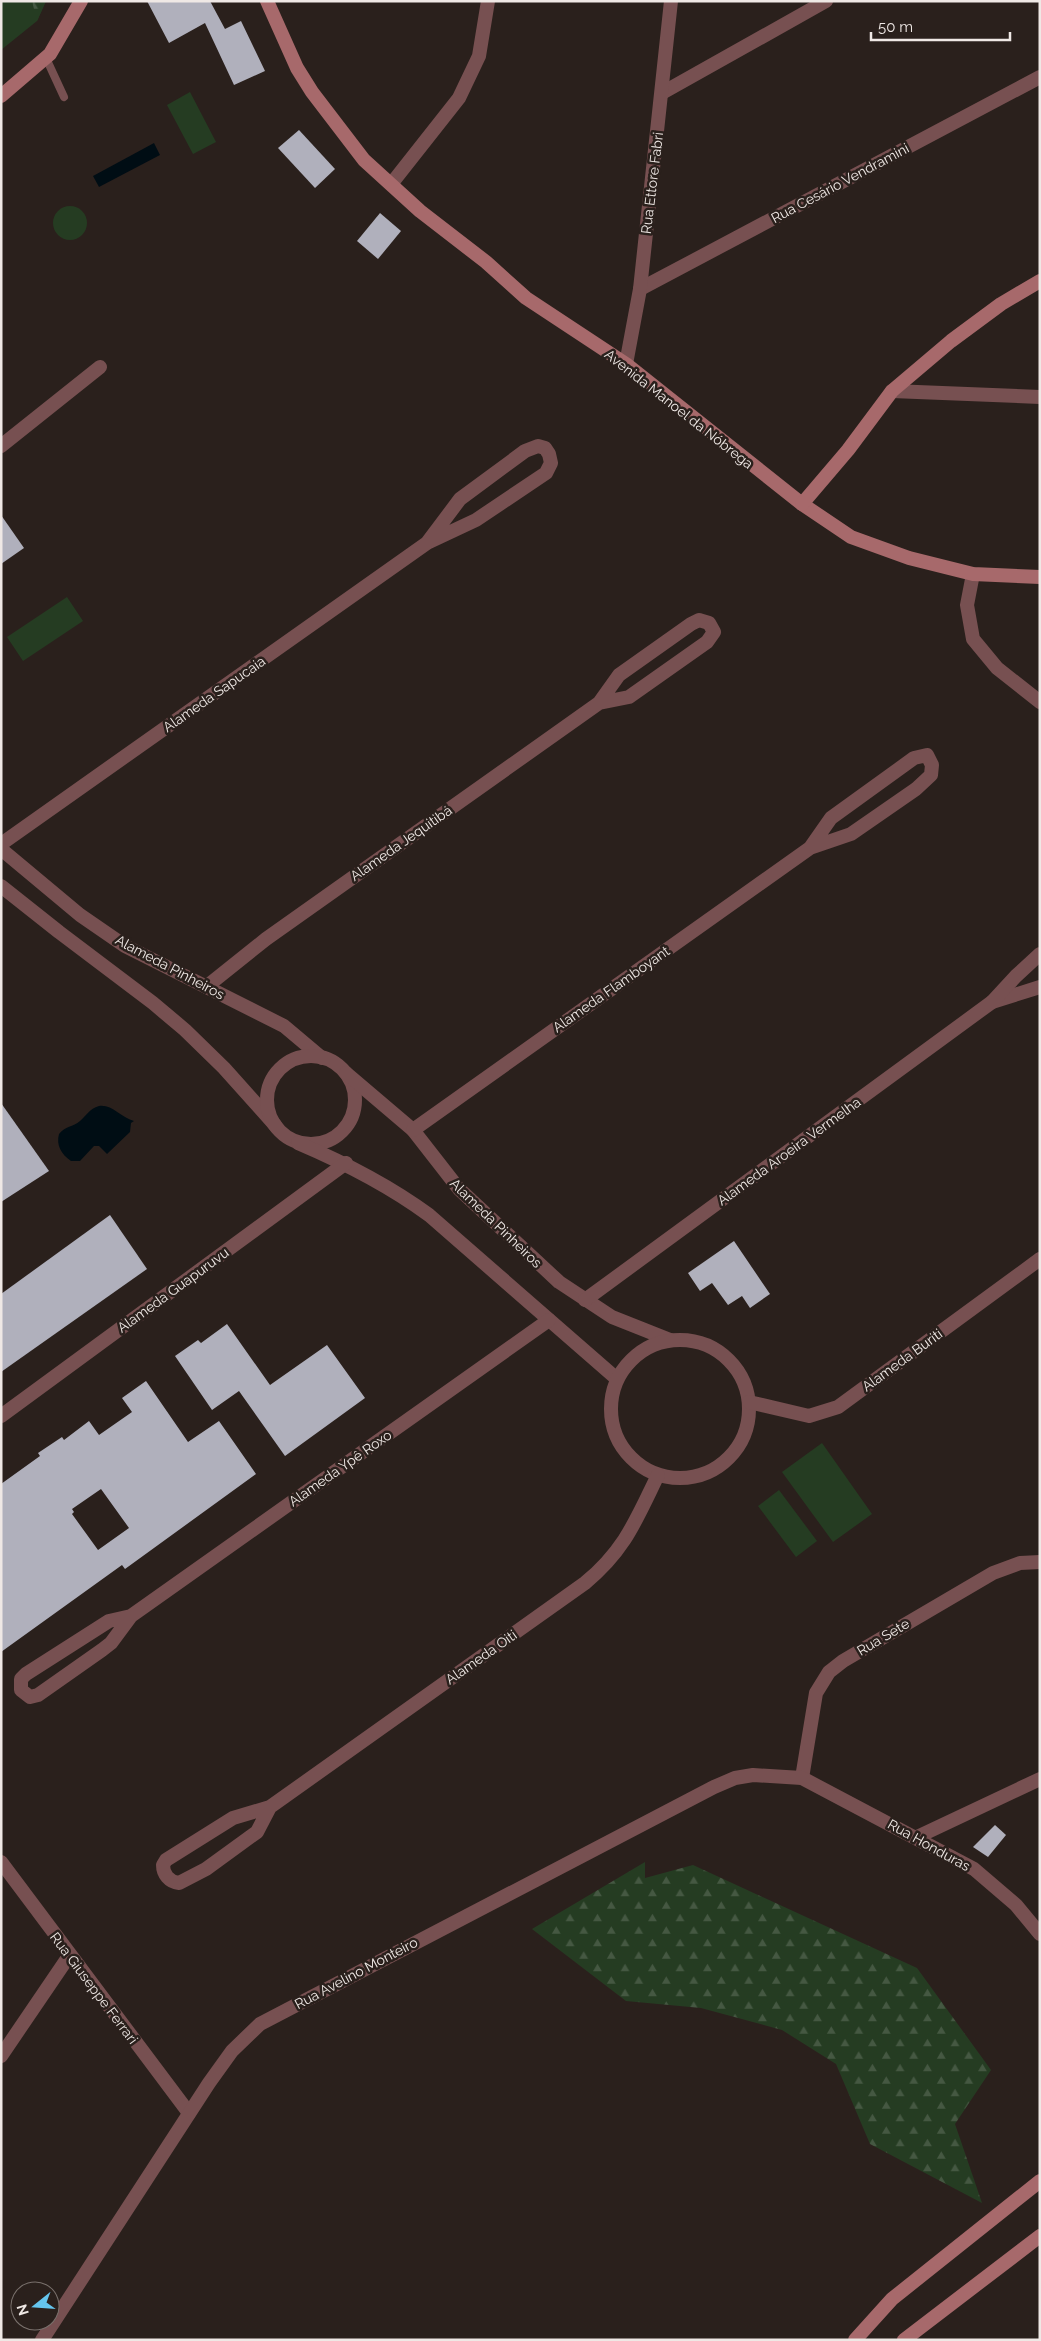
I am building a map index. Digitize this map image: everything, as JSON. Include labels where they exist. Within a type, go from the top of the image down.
[{"type":"main road","points":[[1,96],[46,58],[81,1]]},
{"type":"main road","name":"Avenida Manoel da Nóbrega","points":[[267,1],[297,68],[312,92],[364,160],[392,183],[420,211],[486,262],[526,298],[626,364],[802,504],[851,537],[909,558],[973,574],[1040,577]]},
{"type":"main road","points":[[802,504],[848,450],[892,391],[958,336],[1001,304],[1040,281]]},
{"type":"main road","points":[[855,2340],[892,2299],[1040,2181]]},
{"type":"main road","points":[[904,2340],[1040,2236]]},
{"type":"street","points":[[392,183],[459,98],[478,56],[488,1]]},
{"type":"street","name":"Rua Ettore Fabri","points":[[626,364],[640,288],[671,1]]},
{"type":"street","points":[[662,93],[826,1]]},
{"type":"street","name":"Rua Cesário Vendramini","points":[[640,288],[1040,76]]},
{"type":"street","points":[[1,446],[100,367]]},
{"type":"street","points":[[892,391],[1040,397]]},
{"type":"street","name":"Alameda Sapucaia","points":[[1,844],[427,543],[476,520],[546,473],[551,463],[545,448],[538,446],[525,451],[460,499],[427,543]]},
{"type":"street","points":[[973,574],[967,605],[973,639],[997,668],[1040,702]]},
{"type":"street","name":"Alameda Jequitibá","points":[[206,987],[266,938],[599,703],[619,674],[691,624],[699,620],[709,623],[714,632],[707,642],[629,696],[599,703]]},
{"type":"street","name":"Alameda Flamboyant","points":[[413,1130],[810,848],[850,834],[916,789],[931,775],[932,765],[927,755],[914,758],[831,818],[810,848]]},
{"type":"street","name":"Alameda Pinheiros","points":[[1,849],[73,910],[126,946],[284,1026],[322,1058]]},
{"type":"street","points":[[1,886],[178,1024],[224,1068],[285,1136],[346,1164],[403,1196],[430,1215],[617,1379]]},
{"type":"street","name":"Alameda Aroeira Vermelha","points":[[585,1300],[992,1002],[1040,954]]},
{"type":"street","name":"Alameda Aroeira Vermelha","points":[[992,1002],[1040,987]]},
{"type":"street","points":[[275,1125],[269,1112],[268,1096],[271,1082],[280,1069],[292,1060],[307,1056],[322,1058],[336,1063],[346,1073],[353,1086],[354,1113],[348,1126],[338,1136],[326,1142],[312,1145],[298,1143]]},
{"type":"street","name":"Alameda Pinheiros","points":[[346,1073],[413,1130],[459,1189],[540,1266],[585,1300],[612,1317],[670,1340]]},
{"type":"street","name":"Alameda Guapuruvu","points":[[1,1416],[346,1164]]},
{"type":"street","name":"Alameda Buriti","points":[[749,1402],[809,1416],[838,1407],[1040,1259]]},
{"type":"street","name":"Alameda Ypê Roxo","points":[[131,1616],[109,1621],[26,1674],[21,1679],[21,1690],[30,1697],[50,1687],[111,1643],[131,1616],[550,1320]]},
{"type":"street","points":[[670,1340],[693,1340],[714,1348],[731,1362],[744,1381],[749,1402],[748,1425],[739,1446],[724,1464],[704,1475],[681,1479],[658,1476],[637,1464],[621,1447],[612,1425],[611,1401],[617,1379],[630,1360],[648,1346],[670,1340]]},
{"type":"street","name":"Alameda Oiti","points":[[270,1807],[257,1832],[206,1869],[179,1883],[170,1880],[165,1874],[163,1865],[166,1860],[232,1818],[270,1807],[602,1569],[626,1539],[658,1476]]},
{"type":"street","name":"Rua Sete","points":[[802,1778],[816,1693],[829,1672],[843,1661],[972,1584],[1020,1563],[1040,1562]]},
{"type":"street","name":"Rua Avelino Monteiro","points":[[42,2340],[189,2113],[232,2051],[260,2024],[714,1787],[735,1778],[753,1775],[802,1778]]},
{"type":"street","name":"Rua Honduras","points":[[802,1778],[917,1837],[974,1869],[1016,1905],[1040,1934]]},
{"type":"street","points":[[917,1837],[1040,1779]]},
{"type":"street","name":"Rua Giuseppe Ferrari","points":[[1,1862],[69,1956],[189,2113]]},
{"type":"street","points":[[1,2056],[69,1956]]},
{"type":"lane","points":[[46,58],[64,97]]},
{"type":"green space","points":[[1,1],[46,1],[37,21],[1,50]]},
{"type":"green space","points":[[32,1],[46,1],[37,21]]},
{"type":"green space","points":[[190,92],[216,142],[193,154],[167,105]]},
{"type":"green space","points":[[70,206],[82,211],[87,223],[82,235],[70,240],[58,235],[53,223],[58,211]]},
{"type":"green space","points":[[67,597],[83,621],[23,661],[7,637]]},
{"type":"green space","points":[[822,1443],[872,1514],[833,1542],[782,1472]]},
{"type":"green space","points":[[779,1490],[817,1541],[796,1557],[758,1506]]},
{"type":"green space","points":[[645,1862],[645,1878],[693,1865],[917,1968],[991,2070],[955,2124],[982,2203],[870,2144],[836,2064],[782,2030],[701,2008],[626,2001],[532,1929]]},
{"type":"shaded area","points":[[154,143],[160,155],[99,187],[93,176]]},
{"type":"shaded area","points":[[99,1106],[108,1107],[134,1121],[131,1123],[130,1132],[107,1154],[99,1146],[94,1146],[80,1161],[71,1161],[60,1149],[58,1142],[59,1134],[64,1129],[77,1123],[90,1110]]},
{"type":"building","points":[[147,1],[210,1],[225,29],[241,21],[265,71],[234,85],[205,23],[169,43]]},
{"type":"building","points":[[299,130],[335,169],[315,188],[278,148]]},
{"type":"building","points":[[380,213],[401,231],[378,259],[357,241]]},
{"type":"building","points":[[1,515],[24,548],[1,564]]},
{"type":"building","points":[[1,1103],[49,1171],[1,1202]]},
{"type":"building","points":[[110,1215],[147,1269],[1,1372],[1,1294]]},
{"type":"building","points":[[734,1241],[770,1294],[750,1308],[742,1296],[728,1305],[712,1283],[700,1291],[688,1273]]},
{"type":"building","points":[[227,1324],[270,1385],[327,1345],[365,1398],[285,1456],[239,1391],[212,1410],[175,1356],[198,1340],[201,1343]]},
{"type":"building","points":[[146,1381],[188,1442],[219,1421],[256,1474],[125,1569],[122,1565],[1,1652],[1,1484],[40,1456],[38,1453],[62,1437],[64,1440],[89,1421],[99,1435],[132,1412],[122,1398]],"holes":[[[101,1489],[129,1528],[98,1550],[72,1514],[74,1512],[72,1509]]]},
{"type":"building","points":[[995,1825],[1006,1835],[988,1857],[973,1847]]}]
